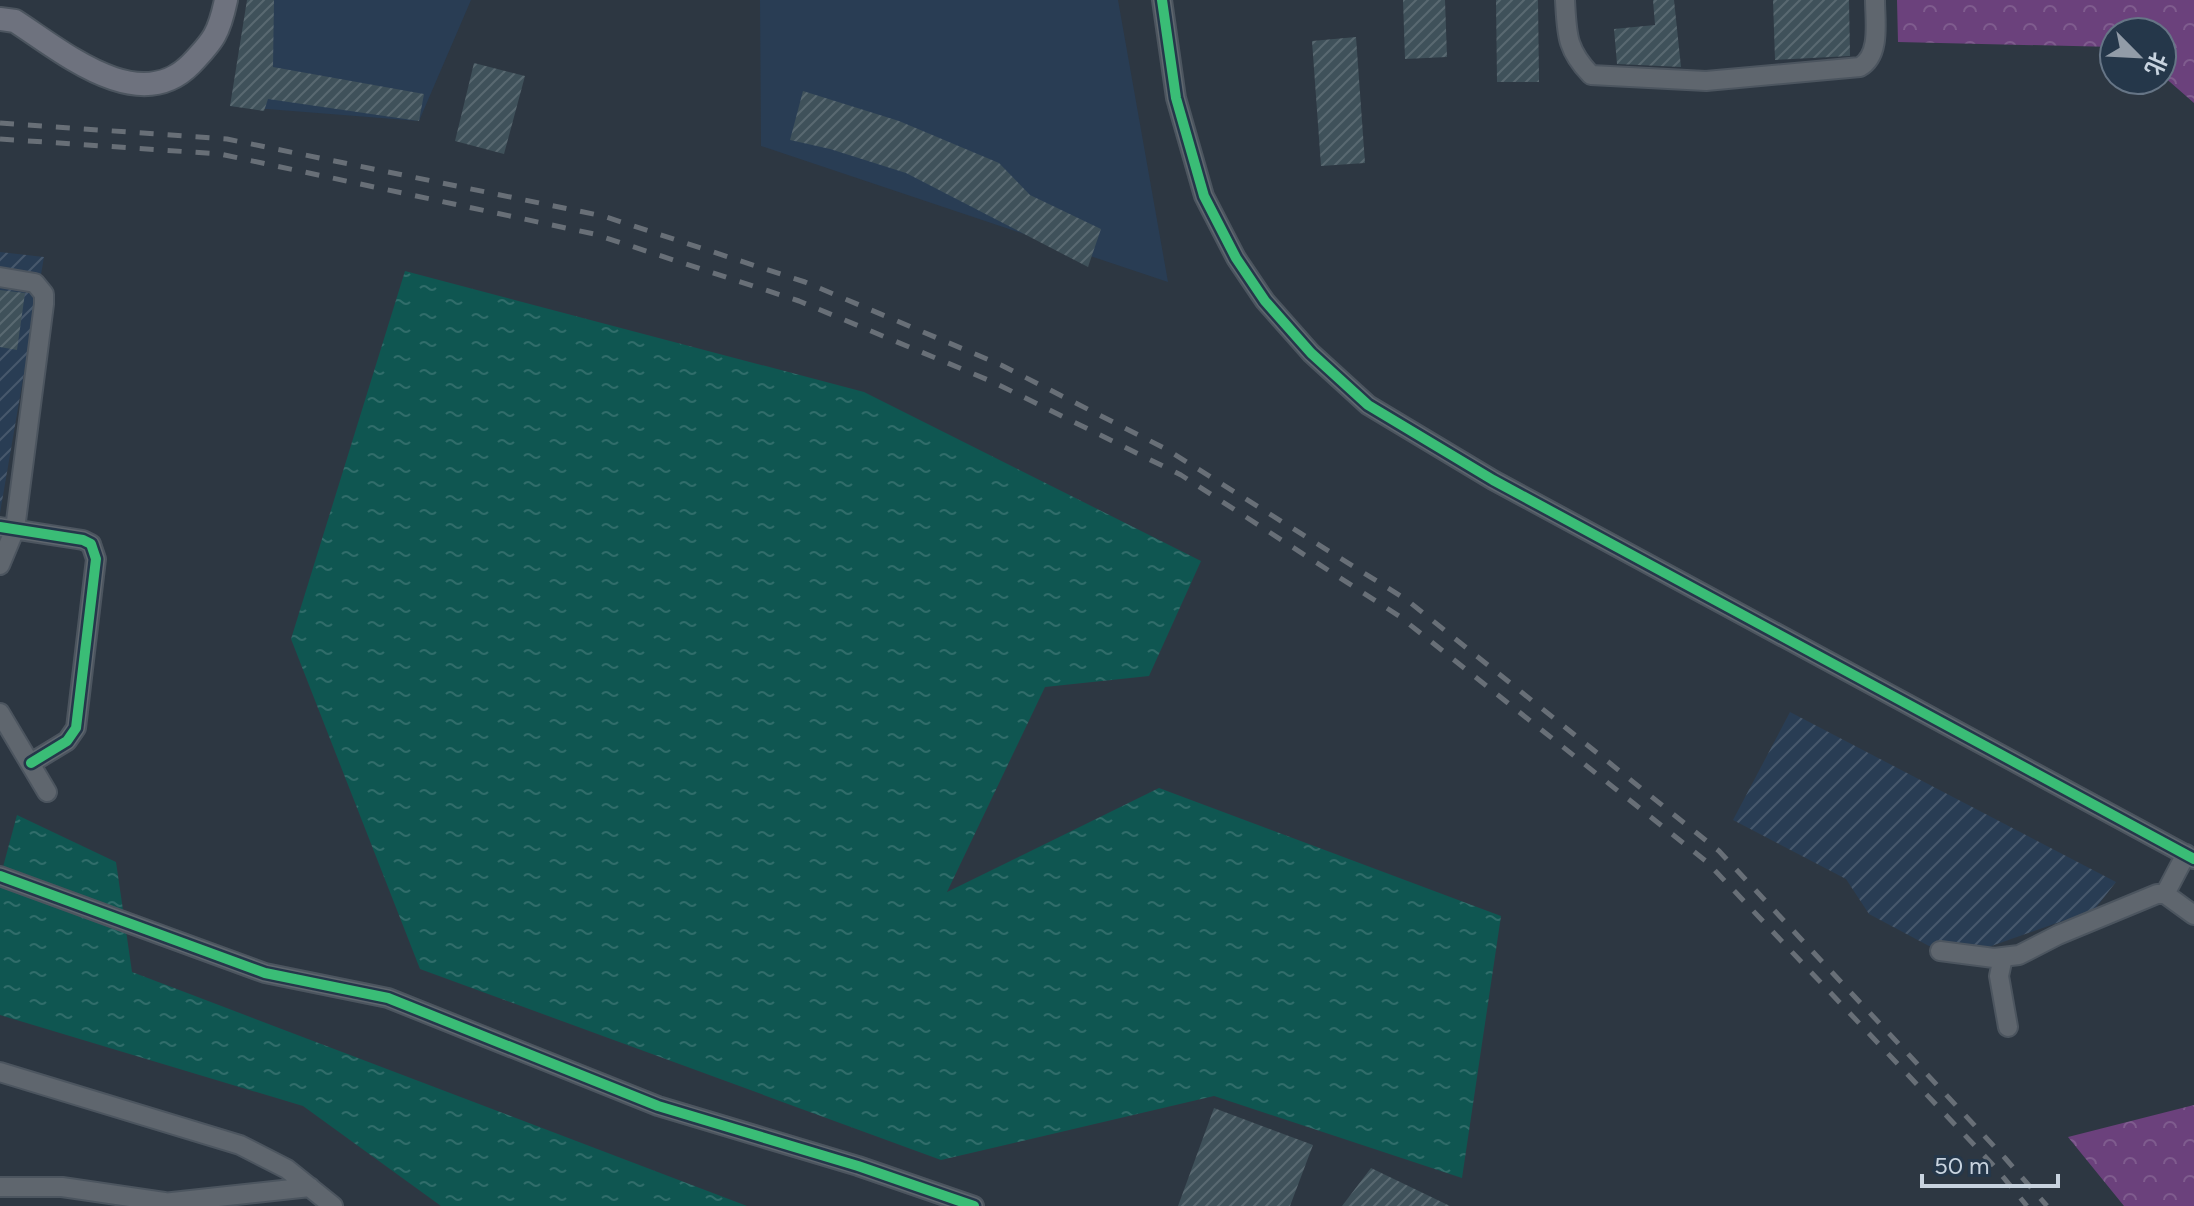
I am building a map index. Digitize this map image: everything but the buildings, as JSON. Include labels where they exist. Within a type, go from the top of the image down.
[{"type":"main road","points":[[0,19],[15,21],[95,72],[133,85],[160,84],[184,71],[215,39],[226,0]]},
{"type":"street","points":[[1162,0],[1176,98],[1204,196],[1236,258],[1265,301],[1311,353],[1368,405],[1493,480],[2190,856],[2165,894],[2139,901],[2019,955],[2003,957],[1940,951]]},
{"type":"street","points":[[1565,0],[1567,34],[1575,59],[1591,75],[1706,81],[1860,67],[1866,64],[1874,51],[1875,0]]},
{"type":"street","points":[[0,277],[29,280],[39,286],[44,294],[0,565]]},
{"type":"street","points":[[7,528],[83,540],[91,544],[96,559],[76,728],[67,741],[31,763]]},
{"type":"street","points":[[0,713],[47,792]]},
{"type":"street","points":[[0,876],[265,973],[388,998],[658,1106],[858,1166],[974,1206]]},
{"type":"street","points":[[2165,894],[2194,915]]},
{"type":"street","points":[[2003,957],[1999,976],[2008,1027]]},
{"type":"street","points":[[0,1072],[240,1145],[287,1169],[333,1206]]},
{"type":"street","points":[[0,1187],[62,1187],[156,1204],[310,1187]]},
{"type":"shaded area","points":[[266,0],[471,0],[419,121],[230,106]]},
{"type":"shaded area","points":[[760,0],[1118,0],[1168,282],[761,146]]},
{"type":"shaded area","points":[[0,252],[44,257],[0,513]]},
{"type":"shaded area","points":[[1790,712],[2116,882],[2094,910],[1980,950],[1929,946],[1869,914],[1846,879],[1733,820]]},
{"type":"green space","points":[[1897,0],[2194,0],[2194,103],[2178,89],[2178,16],[2098,16],[2098,47],[1898,42]]},
{"type":"green space","points":[[2194,1105],[2194,1206],[2124,1206],[2068,1137]]},
{"type":"water","points":[[405,271],[864,392],[1201,561],[1149,676],[1045,687],[947,892],[1159,788],[1501,916],[1462,1178],[1214,1096],[941,1160],[420,969],[291,639]]},
{"type":"water","points":[[17,815],[116,862],[132,972],[747,1206],[441,1206],[303,1106],[0,1015],[0,878]]},
{"type":"railway","points":[[0,123],[227,139],[603,216],[805,282],[1001,365],[1166,449],[1407,600],[1719,851],[2047,1206]]},
{"type":"railway","points":[[0,139],[220,154],[594,234],[799,301],[993,382],[1181,475],[1399,616],[1707,862],[1994,1166],[2027,1206]]},
{"type":"cycle path","points":[[1162,0],[1176,98],[1204,196],[1236,258],[1265,301],[1311,353],[1368,405],[1493,480],[2194,859]]},
{"type":"cycle path","points":[[0,527],[83,540],[91,544],[96,559],[76,728],[67,741],[31,763]]},
{"type":"cycle path","points":[[0,876],[265,973],[388,998],[658,1106],[858,1166],[974,1206]]}]
